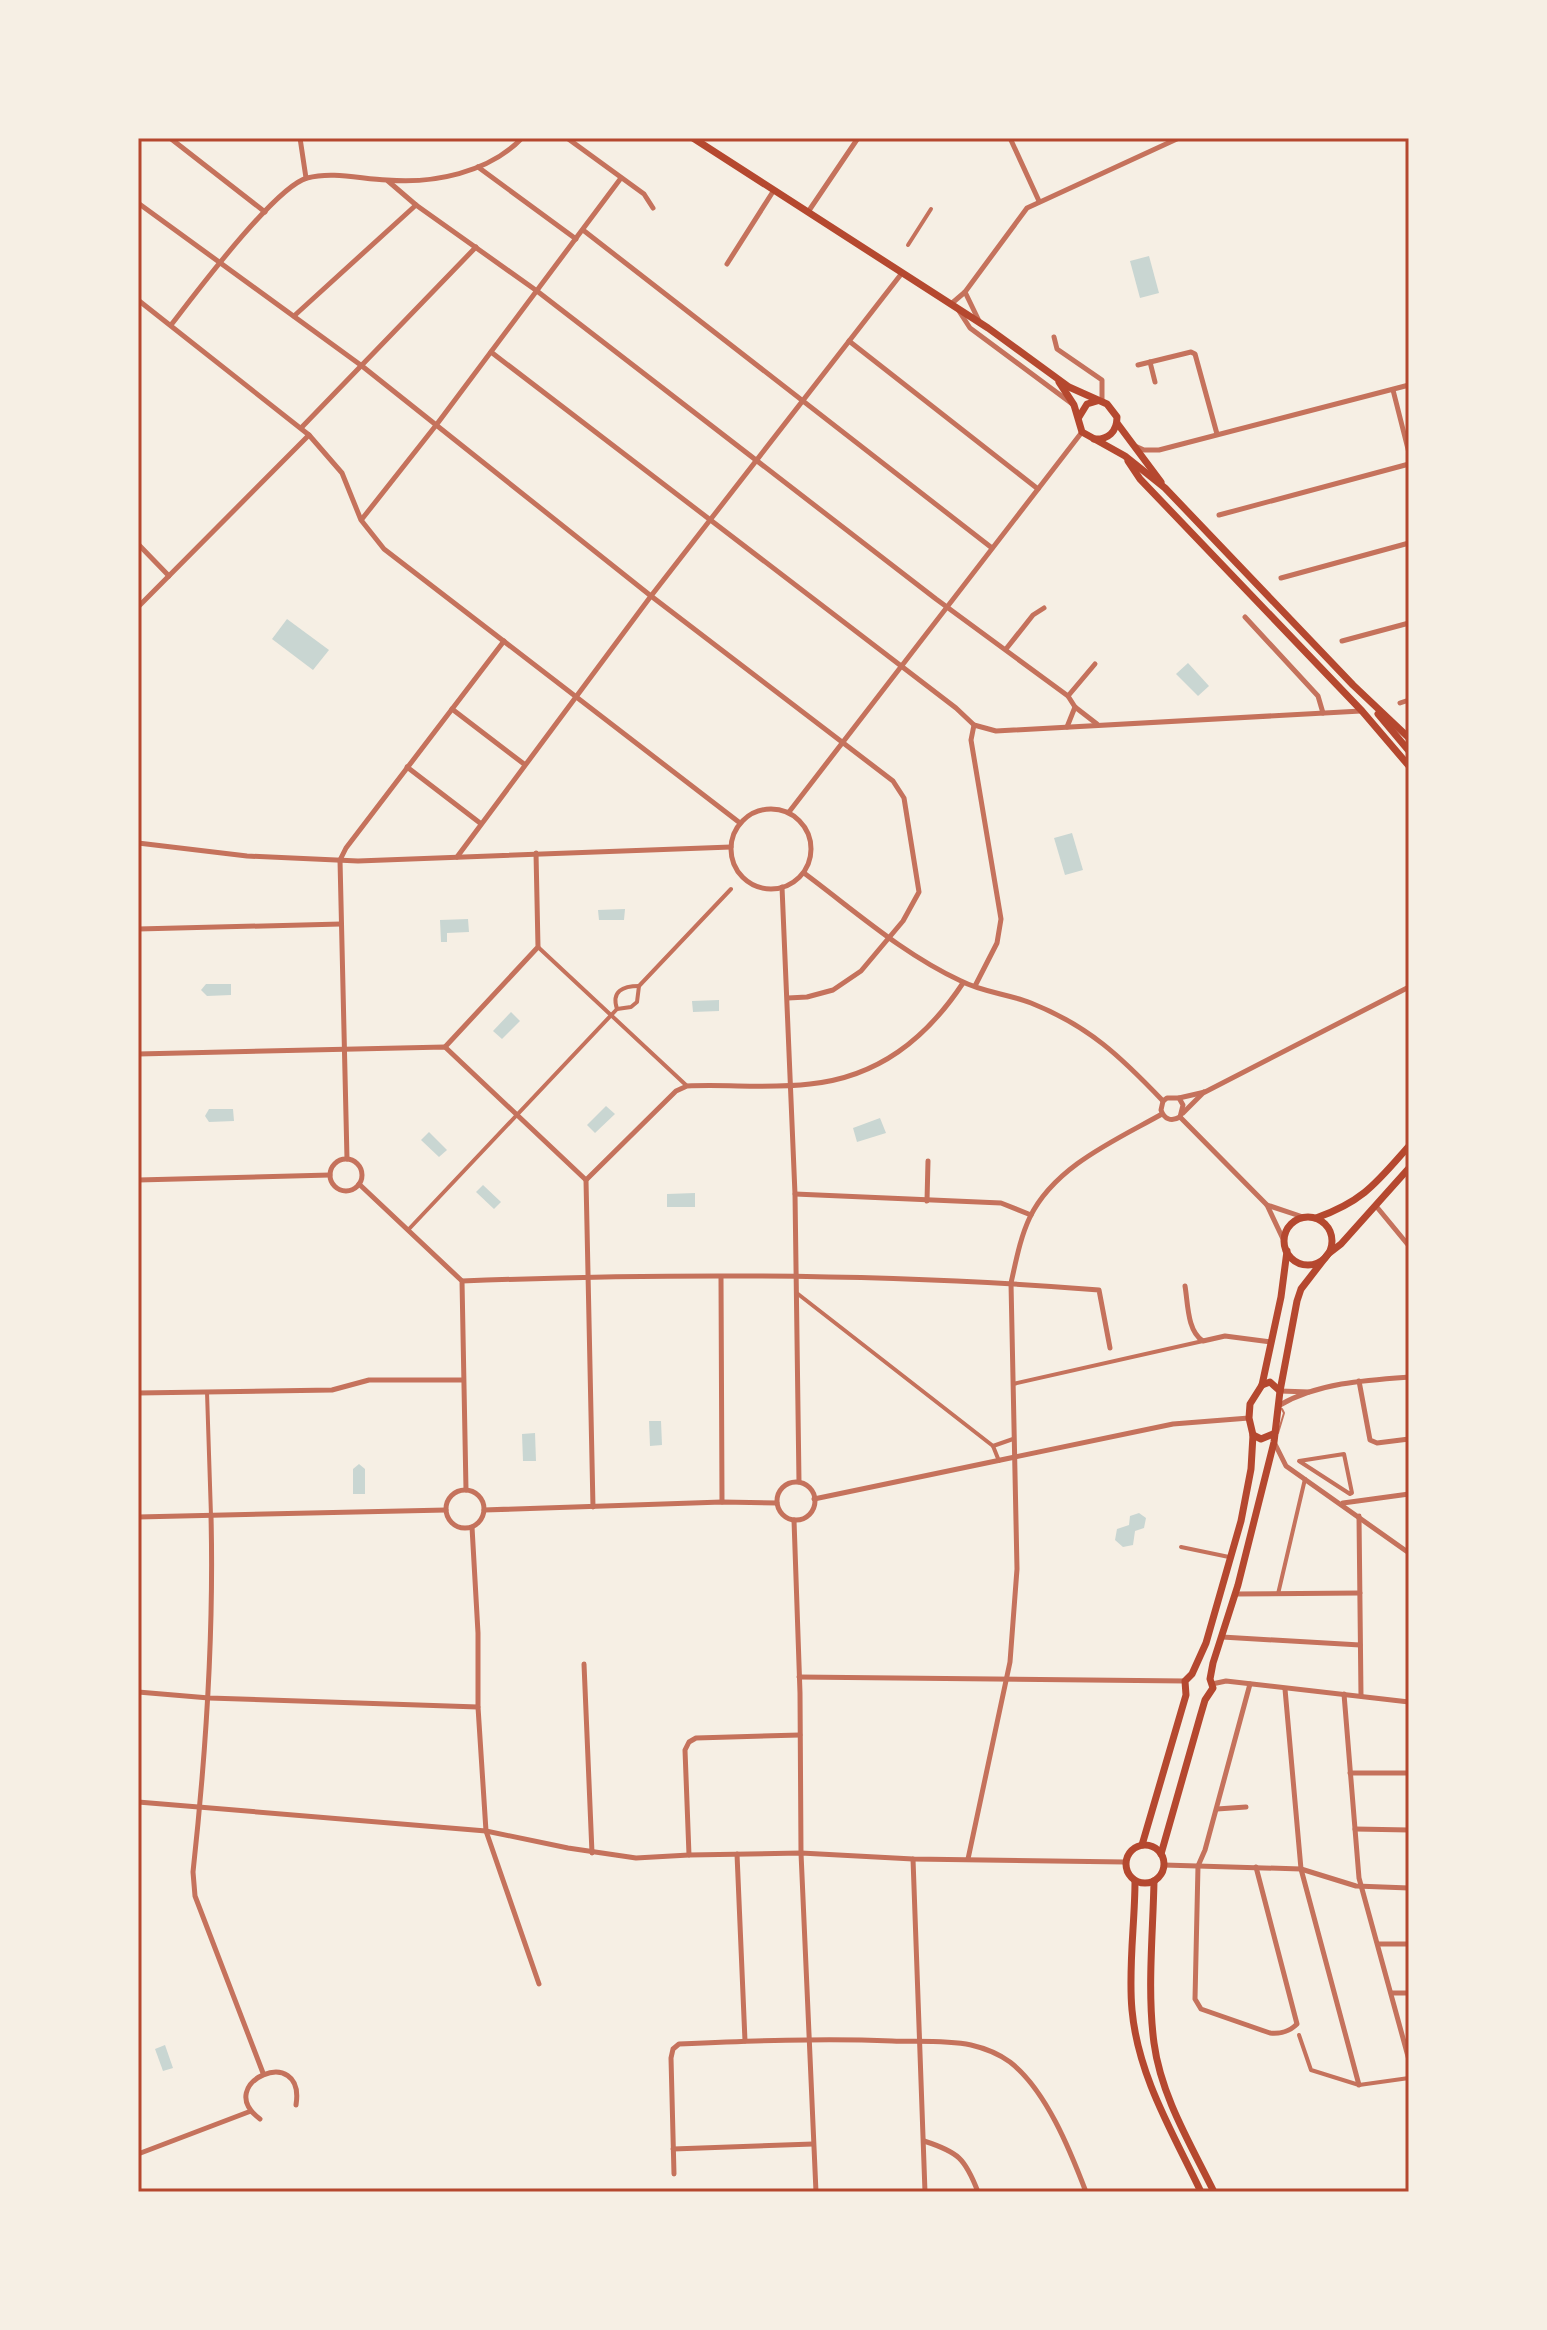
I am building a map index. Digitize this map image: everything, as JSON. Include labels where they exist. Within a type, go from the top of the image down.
[{"type":"main road","points":[[694,138],[984,325],[1056,377],[1115,412],[1117,423],[1130,443],[1165,488]]},
{"type":"main road","points":[[1056,377],[1074,405],[1082,432],[1125,456],[1165,488],[1353,685],[1409,738]]},
{"type":"main road","points":[[1079,418],[1087,404],[1099,401]]},
{"type":"main road","points":[[1094,439],[1106,438],[1117,423]]},
{"type":"main road","points":[[1125,456],[1140,479],[1362,711],[1409,766]]},
{"type":"main road","points":[[1353,685],[1409,751]]},
{"type":"main road","points":[[1409,1146],[1375,1186],[1360,1198],[1339,1210],[1316,1218],[1303,1217],[1291,1224],[1284,1241],[1290,1257],[1303,1264],[1317,1263],[1341,1244],[1409,1168]]},
{"type":"main road","points":[[1142,1845],[1195,1699],[1211,1693],[1220,1636],[1235,1594],[1273,1438],[1301,1289],[1328,1254],[1332,1243],[1330,1230],[1316,1218]]},
{"type":"main road","points":[[1161,1854],[1151,1846],[1142,1845],[1133,1849],[1125,1862],[1128,1873],[1135,1881],[1154,1881],[1164,1865],[1161,1854],[1195,1699],[1185,1681],[1192,1674],[1206,1643],[1231,1558],[1248,1482],[1253,1435],[1249,1418],[1253,1395],[1262,1385],[1287,1251]]},
{"type":"main road","points":[[1262,1385],[1273,1383],[1280,1391]]},
{"type":"main road","points":[[1253,1435],[1261,1439],[1273,1438]]},
{"type":"main road","points":[[1192,1674],[1200,1672],[1211,1681]]},
{"type":"main road","points":[[1135,1881],[1132,2008],[1138,2048],[1146,2077],[1201,2192]]},
{"type":"main road","points":[[1154,1881],[1151,1987],[1154,2043],[1166,2091],[1214,2192]]},
{"type":"street","points":[[170,138],[265,212]]},
{"type":"street","points":[[300,138],[306,178]]},
{"type":"street","points":[[171,325],[265,212],[285,192],[306,178],[338,175],[421,181],[478,167],[522,138]]},
{"type":"street","points":[[567,138],[644,194],[653,208]]},
{"type":"street","points":[[808,212],[858,138]]},
{"type":"street","points":[[1010,138],[1039,201]]},
{"type":"street","points":[[1074,405],[970,328],[954,306],[1027,208],[1178,138]]},
{"type":"street","points":[[478,167],[576,239]]},
{"type":"street","points":[[361,520],[437,424],[621,178]]},
{"type":"street","points":[[388,181],[1068,696],[1075,707],[1099,725]]},
{"type":"street","points":[[727,264],[774,190]]},
{"type":"street","points":[[138,203],[362,366],[651,596],[893,781],[904,798],[919,892],[889,939],[861,971],[833,990],[788,998]]},
{"type":"street","points":[[294,316],[416,205]]},
{"type":"street","points":[[908,245],[931,209]]},
{"type":"street","points":[[583,230],[992,548]]},
{"type":"street","points":[[302,427],[476,247]]},
{"type":"street","points":[[457,857],[575,695],[903,272]]},
{"type":"street","points":[[965,292],[984,325]]},
{"type":"street","points":[[138,300],[302,427],[342,473],[361,520],[384,549],[740,823]]},
{"type":"street","points":[[1054,337],[1057,349],[1102,380],[1099,401]]},
{"type":"street","points":[[849,341],[1038,489]]},
{"type":"street","points":[[491,352],[956,708],[974,725],[996,731],[1362,711]]},
{"type":"street","points":[[1138,365],[1191,352],[1195,354],[1217,434]]},
{"type":"street","points":[[1150,362],[1155,382]]},
{"type":"street","points":[[1130,443],[1144,450],[1159,450],[1409,385]]},
{"type":"street","points":[[1393,390],[1409,453]]},
{"type":"street","points":[[789,812],[1082,432]]},
{"type":"street","points":[[138,607],[309,435]]},
{"type":"street","points":[[1219,515],[1409,464]]},
{"type":"street","points":[[1281,578],[1409,543]]},
{"type":"street","points":[[138,544],[169,576]]},
{"type":"street","points":[[1006,649],[1033,615],[1044,608]]},
{"type":"street","points":[[1245,617],[1318,696],[1323,713]]},
{"type":"street","points":[[1342,641],[1409,623]]},
{"type":"street","points":[[347,1159],[340,860],[504,641]]},
{"type":"street","points":[[1068,696],[1095,664]]},
{"type":"street","points":[[1400,703],[1409,700]]},
{"type":"street","points":[[1067,727],[1075,707]]},
{"type":"street","points":[[452,709],[524,764]]},
{"type":"street","points":[[974,725],[971,740],[1001,919],[997,943],[975,986]]},
{"type":"street","points":[[407,767],[480,823]]},
{"type":"street","points":[[774,808],[789,812],[801,821],[810,835],[812,851],[804,873],[782,887],[769,889],[744,879],[733,861],[731,847],[740,823],[758,810],[774,808]]},
{"type":"street","points":[[138,843],[247,856],[340,860],[731,847]]},
{"type":"street","points":[[445,1047],[538,947],[536,853]]},
{"type":"street","points":[[804,873],[889,939],[963,983],[1031,1003],[1072,1022],[1106,1044],[1163,1101],[1162,1114]]},
{"type":"street","points":[[782,887],[798,1277],[799,1482]]},
{"type":"street","points":[[409,1229],[617,1009],[631,1007],[637,1002],[639,986],[731,889]]},
{"type":"street","points":[[138,929],[341,924]]},
{"type":"street","points":[[538,947],[687,1086]]},
{"type":"street","points":[[593,1507],[586,1180],[676,1091],[687,1086],[792,1085],[844,1079],[876,1066],[918,1038],[944,1012],[963,983]]},
{"type":"street","points":[[617,1009],[614,1000],[617,993],[622,988],[639,986]]},
{"type":"street","points":[[1163,1101],[1205,1092],[1409,987]]},
{"type":"street","points":[[138,1054],[445,1047],[586,1180]]},
{"type":"street","points":[[1162,1114],[1170,1120],[1181,1115],[1205,1092]]},
{"type":"street","points":[[1179,1098],[1183,1105],[1181,1115]]},
{"type":"street","points":[[968,1859],[1008,1679],[1017,1569],[1011,1283],[1018,1249],[1031,1215],[1052,1187],[1076,1166],[1162,1114]]},
{"type":"street","points":[[1181,1115],[1267,1205],[1284,1241]]},
{"type":"street","points":[[347,1159],[360,1167],[362,1172],[355,1188],[343,1191],[333,1184],[330,1175],[335,1163],[347,1159]]},
{"type":"street","points":[[927,1201],[928,1161]]},
{"type":"street","points":[[138,1180],[330,1175]]},
{"type":"street","points":[[359,1184],[462,1281],[466,1490]]},
{"type":"street","points":[[795,1194],[1001,1203],[1031,1215]]},
{"type":"street","points":[[1267,1205],[1303,1217]]},
{"type":"street","points":[[1376,1206],[1409,1246]]},
{"type":"street","points":[[462,1281],[587,1276],[798,1277],[1011,1283],[1099,1290],[1110,1348]]},
{"type":"street","points":[[721,1277],[722,1502]]},
{"type":"street","points":[[1185,1286],[1192,1328],[1203,1341]]},
{"type":"street","points":[[798,1294],[993,1446],[999,1461]]},
{"type":"street","points":[[1013,1384],[1225,1336],[1272,1342]]},
{"type":"street","points":[[1280,1405],[1310,1393],[1359,1381],[1409,1377]]},
{"type":"street","points":[[138,1393],[332,1390],[369,1380],[463,1380]]},
{"type":"street","points":[[1359,1381],[1370,1440],[1377,1443],[1409,1439]]},
{"type":"street","points":[[1280,1391],[1310,1393]]},
{"type":"street","points":[[207,1392],[213,1610],[209,1698],[193,1872],[195,1896],[263,2073]]},
{"type":"street","points":[[814,1499],[1173,1424],[1249,1418]]},
{"type":"street","points":[[1273,1438],[1286,1466],[1409,1553]]},
{"type":"street","points":[[993,1446],[1014,1439]]},
{"type":"street","points":[[1344,1454],[1350,1494],[1299,1461],[1314,1459],[1344,1454]]},
{"type":"street","points":[[1278,1594],[1305,1478]]},
{"type":"street","points":[[794,1520],[809,1514],[814,1499],[812,1491],[799,1482]]},
{"type":"street","points":[[794,1520],[780,1511],[777,1503],[782,1487],[799,1482]]},
{"type":"street","points":[[466,1490],[477,1495],[484,1510],[481,1521],[472,1527],[450,1522],[446,1510],[454,1494],[466,1490]]},
{"type":"street","points":[[1342,1503],[1409,1494]]},
{"type":"street","points":[[484,1510],[777,1503]]},
{"type":"street","points":[[138,1517],[446,1510]]},
{"type":"street","points":[[1359,1516],[1361,1696]]},
{"type":"street","points":[[794,1520],[801,1853],[816,2192]]},
{"type":"street","points":[[472,1527],[486,1831],[539,1984]]},
{"type":"street","points":[[1181,1547],[1231,1558]]},
{"type":"street","points":[[1235,1594],[1360,1593]]},
{"type":"street","points":[[1220,1636],[1360,1645]]},
{"type":"street","points":[[584,1664],[592,1853]]},
{"type":"street","points":[[799,1677],[1185,1681]]},
{"type":"street","points":[[1211,1681],[1409,1702]]},
{"type":"street","points":[[1250,1684],[1217,1809],[1198,1866],[1197,2004],[1201,2009],[1270,2033],[1287,2032],[1297,2024],[1256,1867]]},
{"type":"street","points":[[1285,1689],[1301,1869],[1359,2085]]},
{"type":"street","points":[[138,1692],[209,1698],[478,1707]]},
{"type":"street","points":[[1344,1694],[1359,1878],[1407,2042],[1409,2060]]},
{"type":"street","points":[[689,1855],[685,1750],[689,1742],[696,1738],[800,1735]]},
{"type":"street","points":[[1350,1773],[1409,1773]]},
{"type":"street","points":[[138,1802],[486,1831],[592,1853],[636,1858],[801,1853],[913,1859],[1125,1862]]},
{"type":"street","points":[[1217,1809],[1246,1807]]},
{"type":"street","points":[[1355,1829],[1409,1830]]},
{"type":"street","points":[[737,1854],[745,2041]]},
{"type":"street","points":[[913,1859],[925,2192]]},
{"type":"street","points":[[1164,1865],[1301,1869],[1363,1887],[1409,1888]]},
{"type":"street","points":[[1379,1944],[1409,1944]]},
{"type":"street","points":[[1392,1993],[1409,1993]]},
{"type":"street","points":[[1299,2035],[1311,2070],[1359,2085],[1409,2078]]},
{"type":"street","points":[[674,2174],[671,2058],[673,2049],[679,2044],[811,2038],[920,2042],[973,2045],[1008,2061],[1024,2075],[1060,2133],[1086,2192]]},
{"type":"street","points":[[260,2119],[251,2111],[247,2100],[248,2089],[254,2079],[263,2073],[282,2073],[290,2079],[297,2096],[296,2105]]},
{"type":"street","points":[[138,2154],[251,2111]]},
{"type":"street","points":[[924,2141],[955,2152],[968,2166],[978,2192]]},
{"type":"street","points":[[673,2149],[813,2144]]},
{"type":"shaded area","points":[[1149,256],[1159,293],[1140,298],[1130,261]]},
{"type":"shaded area","points":[[287,619],[329,650],[313,670],[272,639]]},
{"type":"shaded area","points":[[1188,663],[1209,686],[1198,696],[1176,674]]},
{"type":"shaded area","points":[[1072,833],[1083,870],[1065,875],[1054,838]]},
{"type":"shaded area","points":[[625,909],[624,920],[599,920],[598,910]]},
{"type":"shaded area","points":[[468,919],[469,932],[447,933],[447,942],[441,942],[440,920]]},
{"type":"shaded area","points":[[206,984],[231,984],[231,995],[207,996],[201,990]]},
{"type":"shaded area","points":[[719,1000],[719,1011],[693,1012],[692,1001]]},
{"type":"shaded area","points":[[511,1012],[520,1021],[502,1039],[493,1031]]},
{"type":"shaded area","points":[[606,1106],[615,1114],[595,1133],[587,1125]]},
{"type":"shaded area","points":[[209,1109],[233,1109],[234,1121],[209,1122],[205,1116]]},
{"type":"shaded area","points":[[880,1118],[886,1133],[857,1142],[853,1128]]},
{"type":"shaded area","points":[[429,1132],[447,1150],[439,1157],[421,1140]]},
{"type":"shaded area","points":[[483,1185],[501,1202],[494,1209],[476,1192]]},
{"type":"shaded area","points":[[695,1193],[695,1207],[667,1207],[667,1194]]},
{"type":"shaded area","points":[[649,1421],[661,1421],[662,1445],[650,1446]]},
{"type":"shaded area","points":[[535,1433],[536,1461],[523,1461],[522,1434]]},
{"type":"shaded area","points":[[359,1464],[365,1469],[365,1494],[353,1494],[353,1469]]},
{"type":"shaded area","points":[[1139,1513],[1146,1518],[1144,1528],[1135,1531],[1133,1545],[1123,1547],[1115,1540],[1117,1529],[1129,1525],[1130,1516]]},
{"type":"shaded area","points":[[165,2045],[173,2068],[163,2071],[155,2049]]}]
